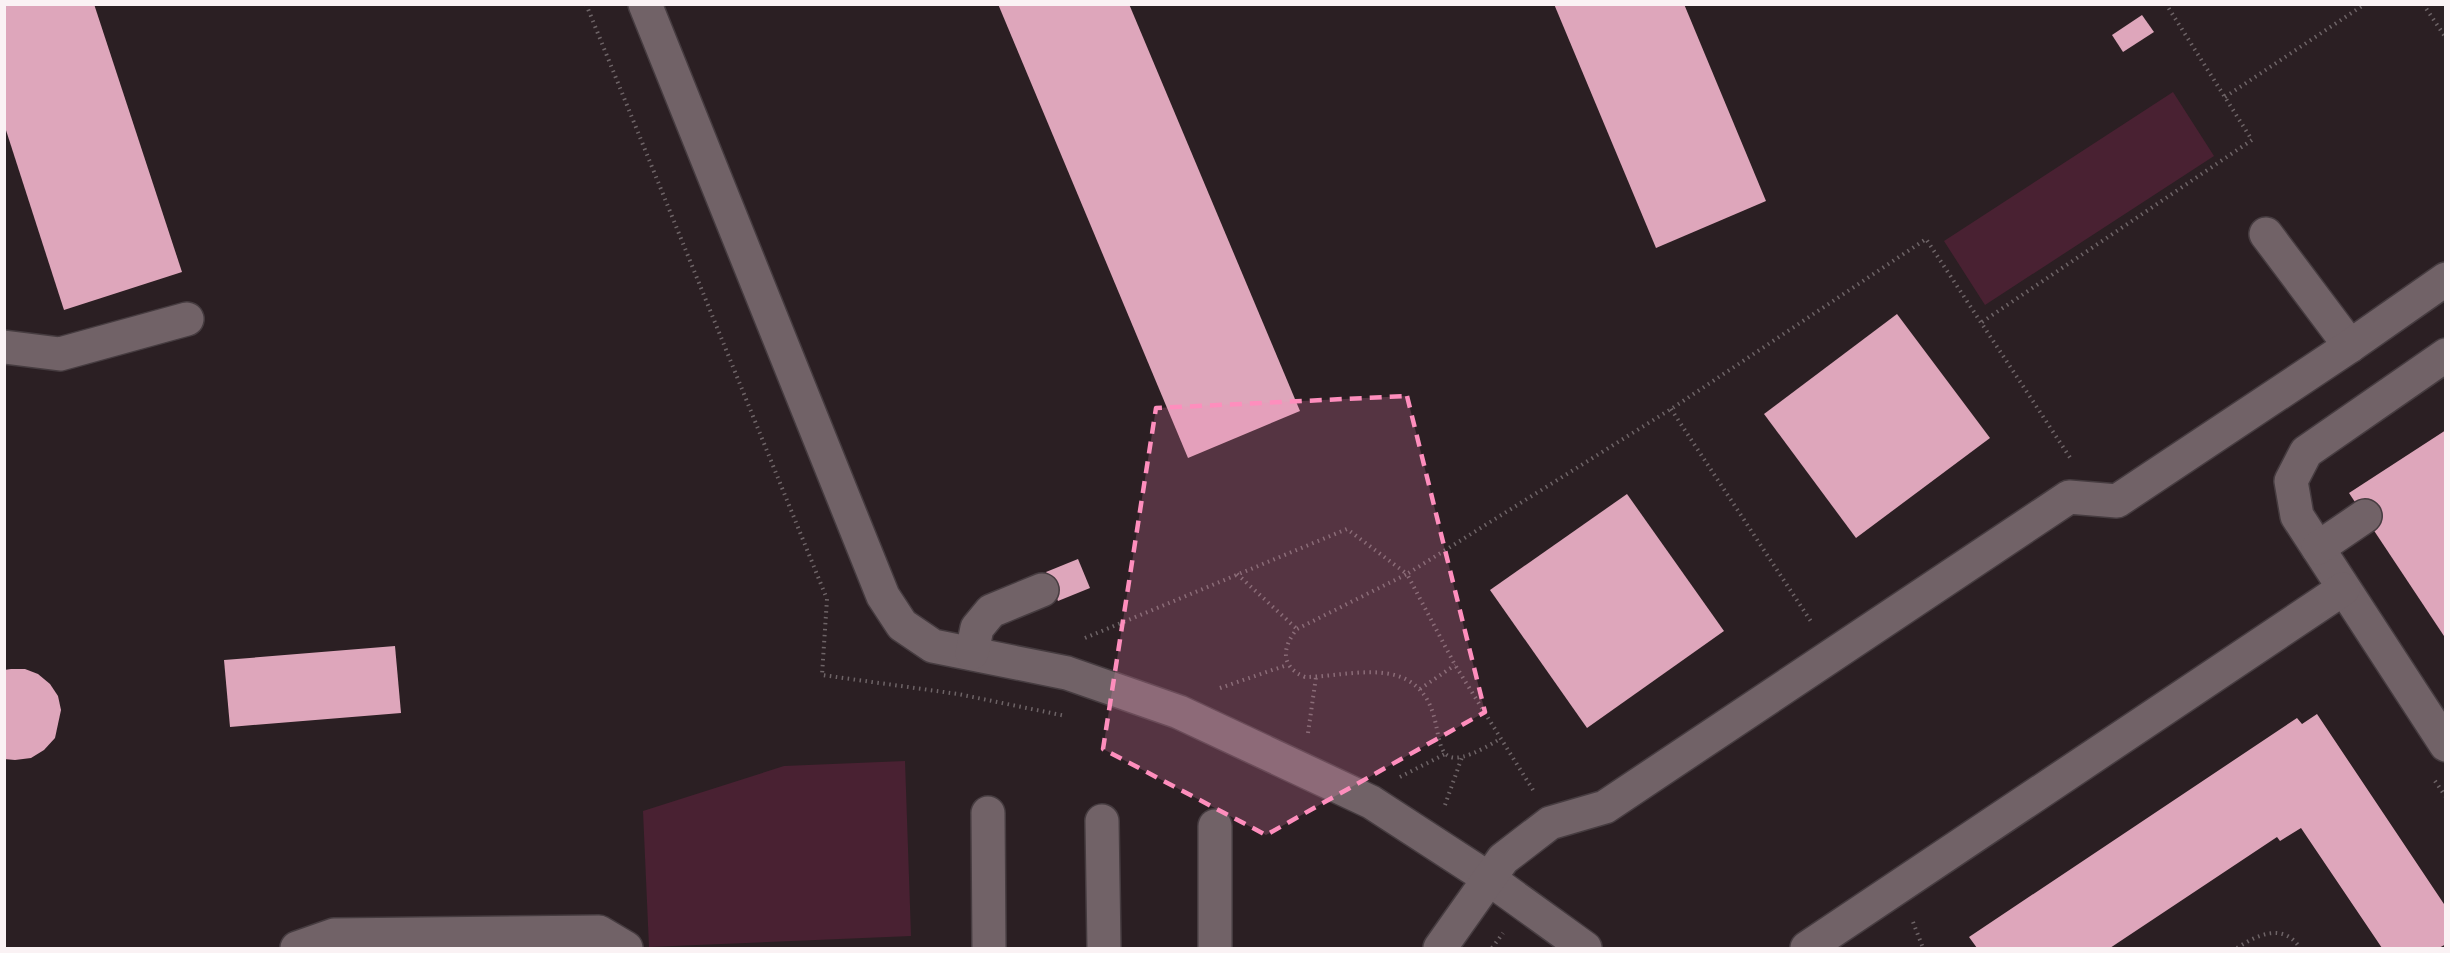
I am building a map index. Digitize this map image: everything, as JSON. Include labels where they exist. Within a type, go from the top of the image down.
[{"type":"street","points":[[645,4],[883,596],[902,625],[933,646],[1067,673],[1179,712],[1371,802],[1480,890],[1585,948]]},
{"type":"street","points":[[2266,234],[2350,346]]},
{"type":"street","points":[[1440,948],[1503,859],[1550,823],[1605,807],[2068,497],[2117,501],[2350,346],[2445,279]]},
{"type":"street","points":[[4,347],[60,354],[187,319]]},
{"type":"street","points":[[2445,355],[2306,452],[2291,481],[2296,516],[2445,745]]},
{"type":"street","points":[[2318,548],[2365,516]]},
{"type":"street","points":[[1807,948],[2343,589]]},
{"type":"street","points":[[972,653],[977,628],[992,611],[1042,590]]},
{"type":"street","points":[[988,813],[989,948]]},
{"type":"street","points":[[1102,821],[1104,948]]},
{"type":"street","points":[[1215,826],[1215,948]]},
{"type":"street","points":[[297,948],[334,935],[599,932],[626,948]]},
{"type":"path","points":[[586,4],[827,599],[822,675],[958,694],[1071,716]]},
{"type":"path","points":[[1982,322],[2252,140],[2166,4]]},
{"type":"path","points":[[2224,97],[2365,4]]},
{"type":"path","points":[[2423,4],[2445,38]]},
{"type":"path","points":[[1444,754],[1439,746],[1437,718],[1420,689],[1392,674],[1316,677],[1296,673],[1287,665],[1285,652],[1288,640],[1297,629],[1407,574],[1671,409],[1926,239],[2073,461]]},
{"type":"path","points":[[1671,409],[1835,655]]},
{"type":"path","points":[[1079,641],[1347,529],[1407,574],[1455,665],[1544,807],[1550,823]]},
{"type":"path","points":[[1237,574],[1297,629]]},
{"type":"path","points":[[1215,689],[1287,665]]},
{"type":"path","points":[[1420,689],[1455,665]]},
{"type":"path","points":[[1307,743],[1316,677]]},
{"type":"path","points":[[1398,778],[1444,754],[1462,758],[1475,755],[1500,739]]},
{"type":"path","points":[[1444,807],[1462,758]]},
{"type":"path","points":[[2433,777],[2445,797]]},
{"type":"path","points":[[1480,890],[1507,928],[1492,948]]},
{"type":"path","points":[[1910,913],[1923,948]]},
{"type":"path","points":[[2237,948],[2257,935],[2278,933],[2295,942],[2300,948]]},
{"type":"highlighted area","points":[[1407,396],[1485,712],[1266,835],[1103,749],[1156,408]]},
{"type":"shaded area","points":[[2173,92],[2214,156],[1985,305],[1944,241]]},
{"type":"shaded area","points":[[905,761],[911,936],[649,947],[643,811],[784,766]]},
{"type":"building","points":[[4,4],[94,4],[182,272],[64,310],[4,124]]},
{"type":"building","points":[[998,4],[1129,4],[1300,411],[1188,458]]},
{"type":"building","points":[[1554,4],[1684,4],[1766,201],[1656,248]]},
{"type":"building","points":[[2142,15],[2154,32],[2123,52],[2112,35]]},
{"type":"building","points":[[1897,314],[1990,438],[1856,538],[1764,414]]},
{"type":"building","points":[[2446,430],[2446,639],[2349,493]]},
{"type":"building","points":[[1627,494],[1724,631],[1587,728],[1490,590]]},
{"type":"building","points":[[1078,559],[1090,588],[1058,601],[1046,572]]},
{"type":"building","points":[[395,646],[401,713],[230,727],[224,660]]},
{"type":"building","points":[[25,669],[38,674],[50,684],[58,696],[61,710],[55,738],[44,750],[31,758],[4,759],[4,670]]},
{"type":"building","points":[[2317,714],[2446,907],[2446,944],[2439,948],[2382,948],[2301,828],[2280,841],[2277,837],[2110,948],[1977,948],[1969,937],[2297,718],[2302,724]]}]
